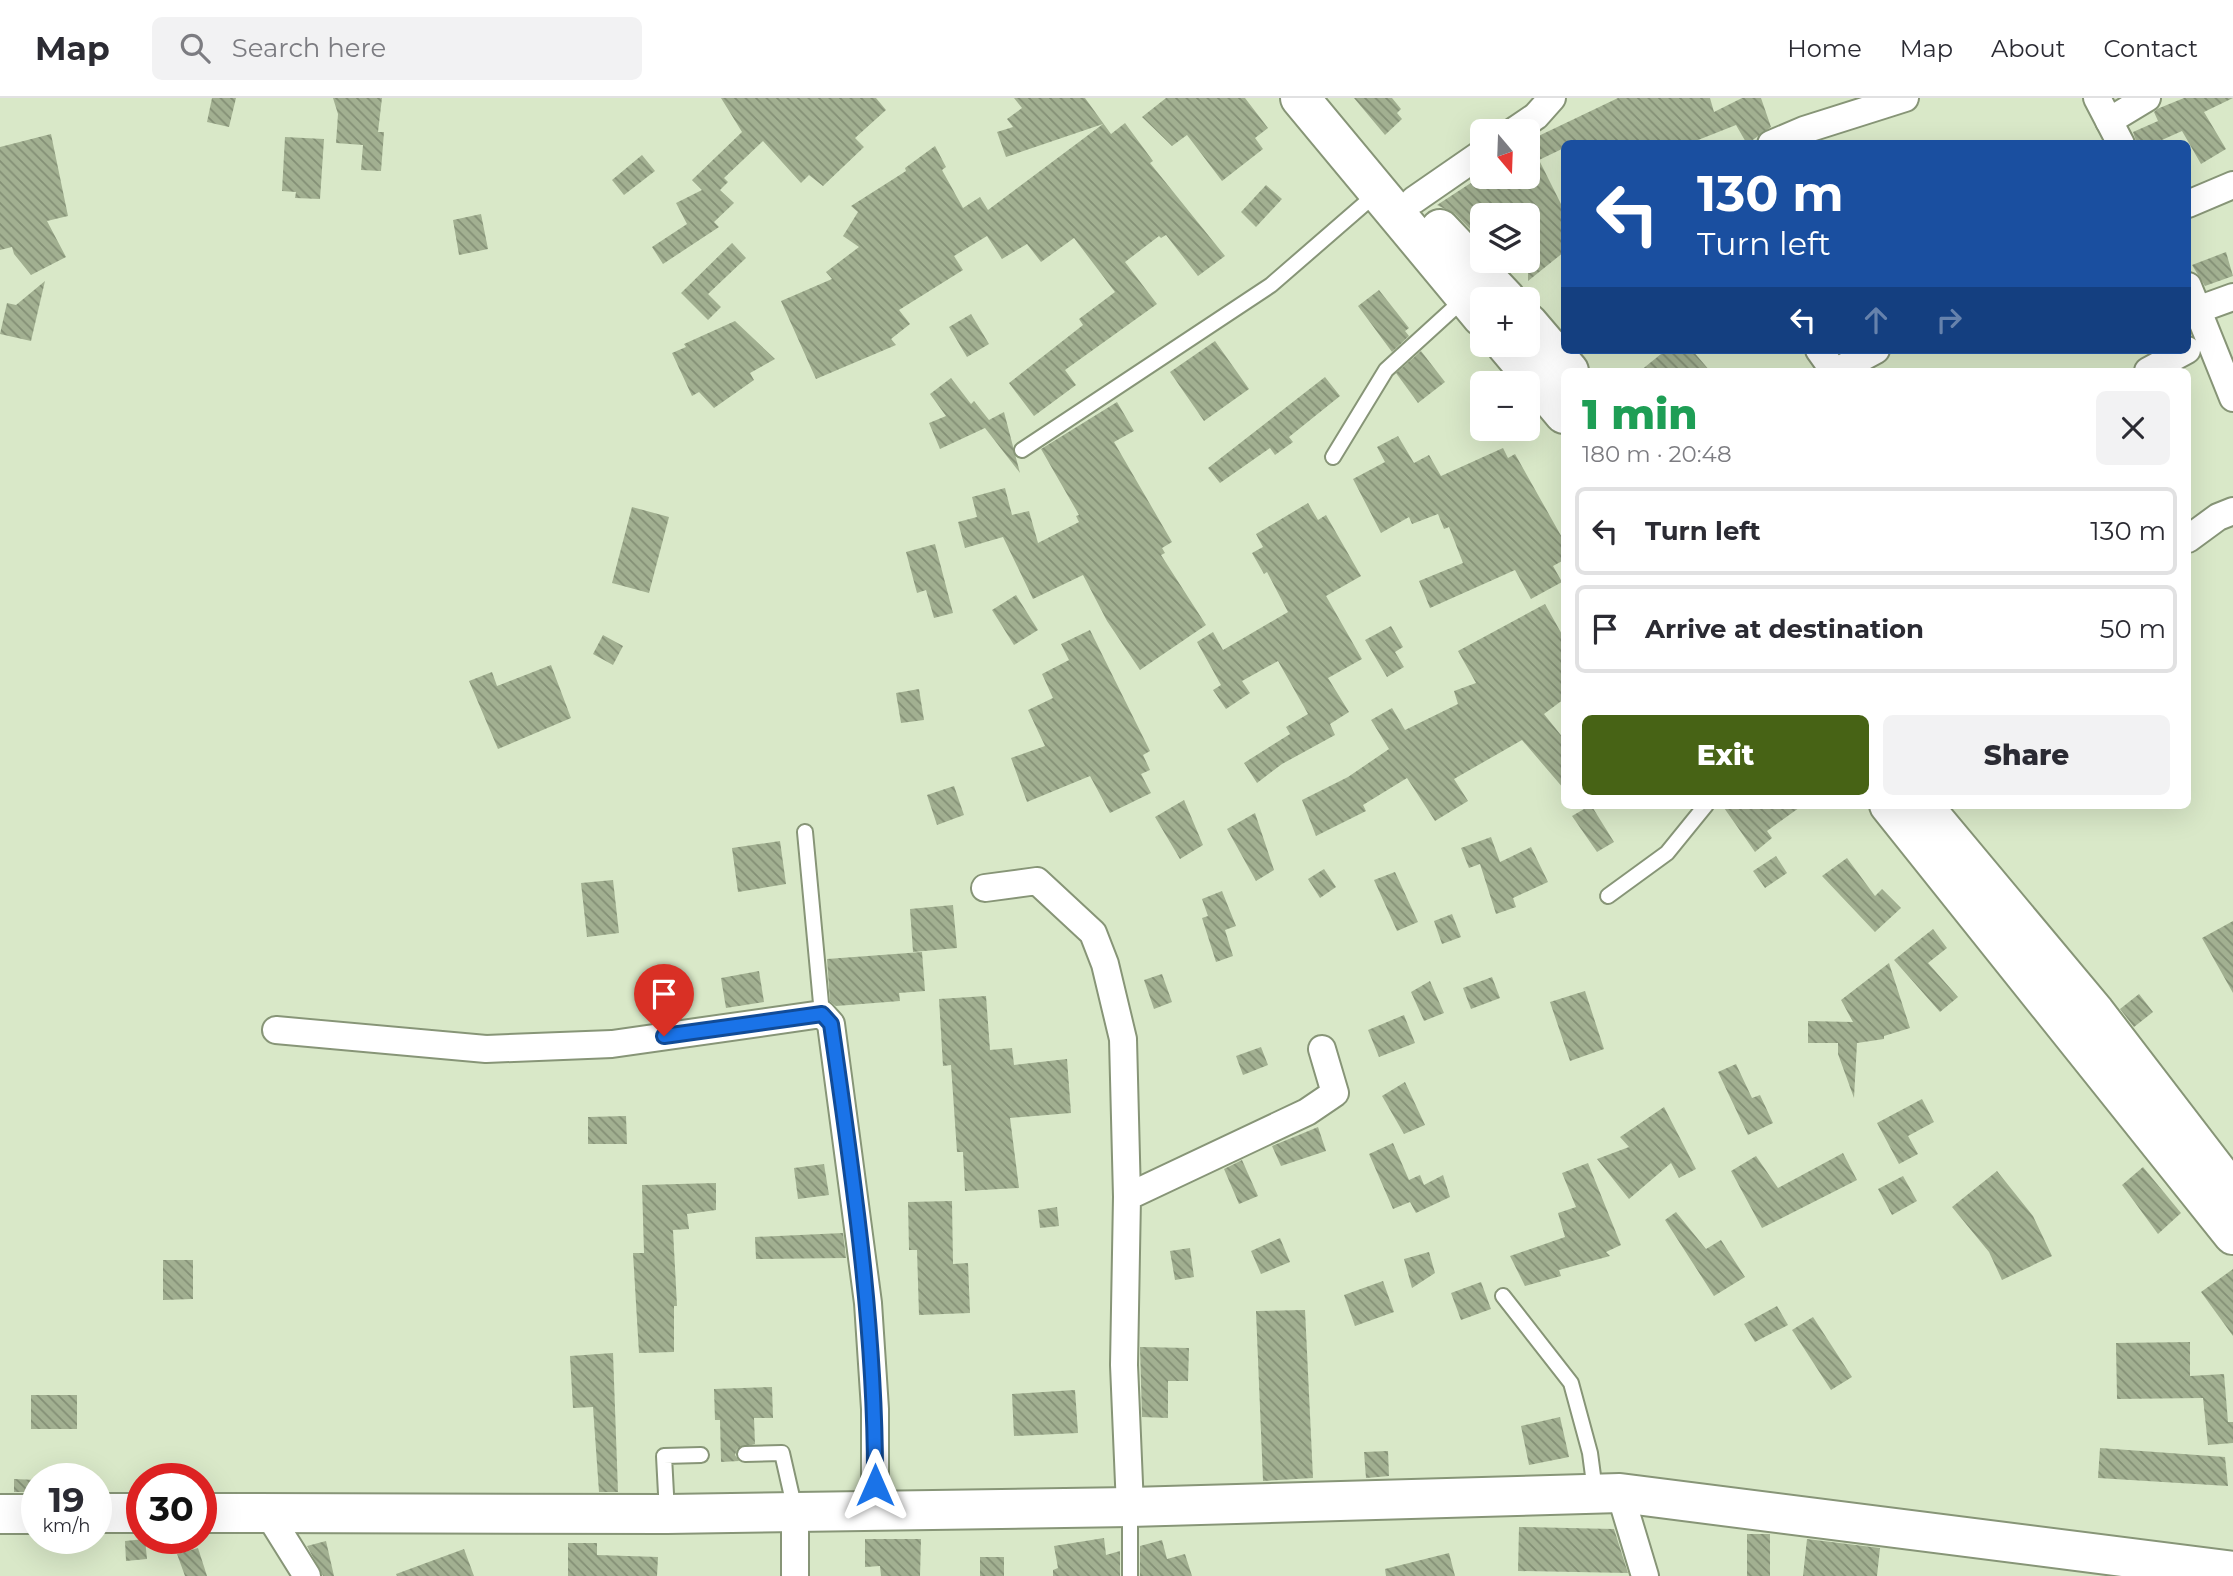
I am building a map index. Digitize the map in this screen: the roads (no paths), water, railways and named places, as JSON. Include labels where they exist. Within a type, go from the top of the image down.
[{"type":"street","points":[[1300,98],[1494,287]]},
{"type":"street","points":[[1330,98],[1470,301]]},
{"type":"street","points":[[1532,119],[1552,98]]},
{"type":"street","points":[[1781,140],[1838,118],[1905,98]]},
{"type":"street","points":[[2109,121],[2147,98]]},
{"type":"street","points":[[1396,191],[1470,158]]},
{"type":"street","points":[[2191,203],[2233,185]]},
{"type":"street","points":[[2233,297],[2192,298],[2194,346],[2233,398]]},
{"type":"street","points":[[1822,354],[1834,368]]},
{"type":"street","points":[[1842,368],[1869,354]]},
{"type":"street","points":[[2154,368],[2179,354]]},
{"type":"street","points":[[1538,357],[1561,407]]},
{"type":"street","points":[[2191,537],[2218,517],[2233,511]]},
{"type":"street","points":[[1892,809],[2037,993],[2125,1077],[2223,1195],[2233,1235]]},
{"type":"street","points":[[1925,809],[2095,1012],[2125,1077]]},
{"type":"street","points":[[985,888],[1037,881],[1093,933],[1105,964],[1123,1039],[1127,1197],[1124,1365],[1130,1507]]},
{"type":"street","points":[[276,1030],[486,1049],[612,1044],[822,1014],[831,1024],[868,1303],[875,1409],[875,1511]]},
{"type":"street","points":[[1127,1197],[1307,1112],[1335,1093],[1322,1049]]},
{"type":"street","points":[[1608,1493],[1645,1576]]},
{"type":"street","points":[[217,1513],[667,1514],[1130,1507],[1608,1493],[2233,1571]]},
{"type":"street","points":[[795,1510],[795,1576]]},
{"type":"street","points":[[267,1512],[307,1576]]},
{"type":"street","points":[[0,1514],[21,1514]]},
{"type":"lane","points":[[1022,450],[1271,285],[1396,191]]},
{"type":"lane","points":[[1333,457],[1386,370],[1470,310]]},
{"type":"lane","points":[[1608,895],[1667,853],[1703,809]]},
{"type":"lane","points":[[805,832],[822,1014]]},
{"type":"lane","points":[[1503,1296],[1570,1383],[1590,1453],[1608,1493]]},
{"type":"lane","points":[[745,1454],[782,1453],[795,1510]]},
{"type":"lane","points":[[667,1514],[664,1455],[701,1455]]},
{"type":"lane","points":[[1130,1507],[1130,1576]]}]
